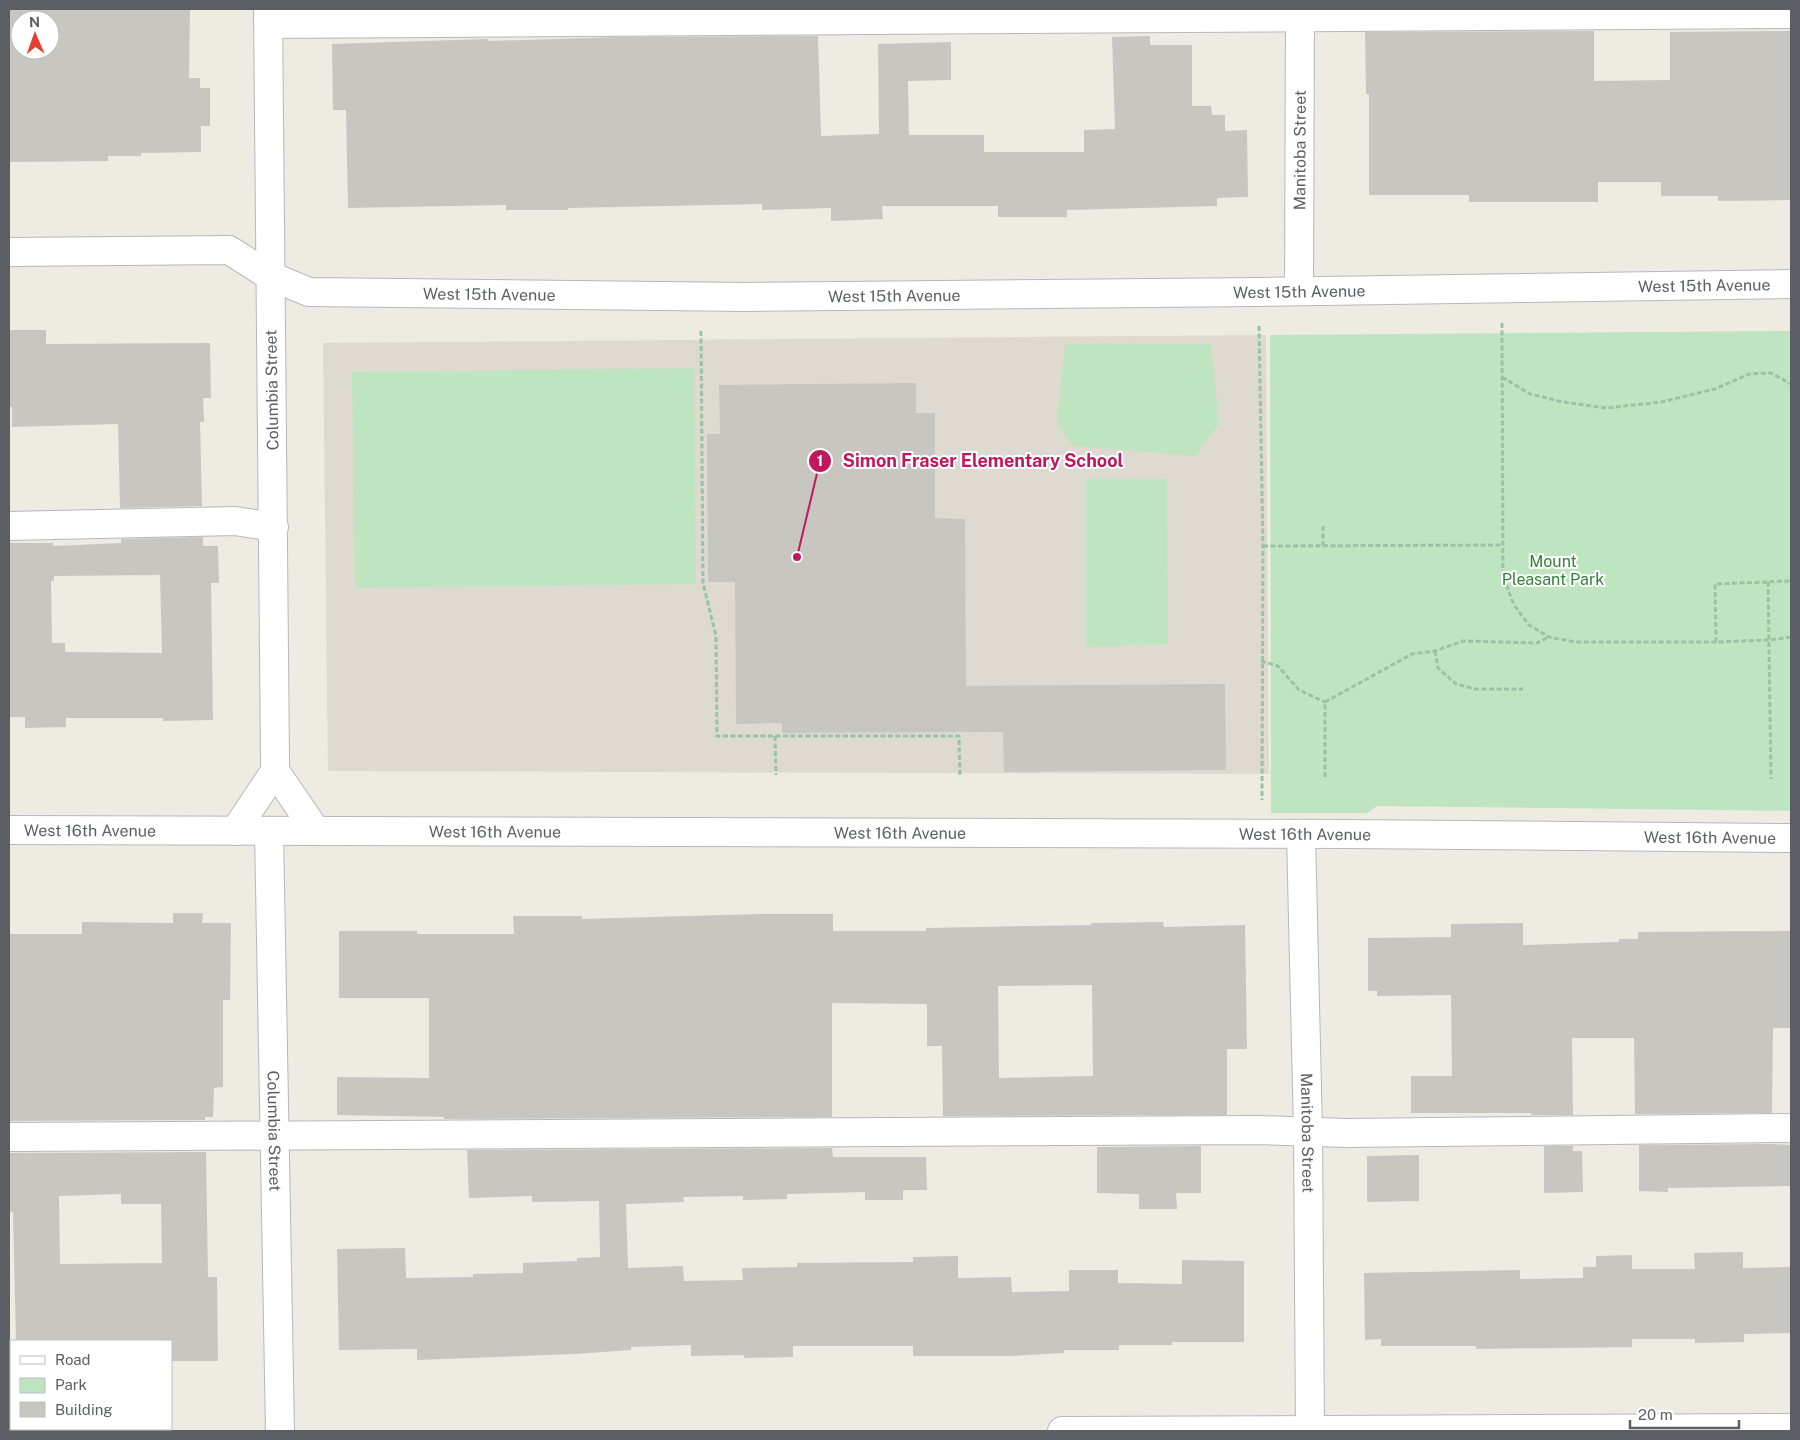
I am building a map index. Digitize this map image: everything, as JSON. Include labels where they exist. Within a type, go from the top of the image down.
[{"type":"street","points":[[268,17],[1300,13],[1791,14]]},
{"type":"street","name":"Manitoba Street","points":[[1299,291],[1300,13]]},
{"type":"street","name":"Columbia Street","points":[[268,17],[275,771]]},
{"type":"street","name":"West 15th Avenue","points":[[9,252],[229,250],[270,276],[309,292],[747,297],[1791,284]]},
{"type":"street","points":[[9,526],[235,521],[274,527]]},
{"type":"street","points":[[235,831],[275,771],[316,831]]},
{"type":"street","name":"West 16th Avenue","points":[[9,830],[1301,834],[1791,838]]},
{"type":"street","name":"Columbia Street","points":[[269,831],[280,1431]]},
{"type":"street","name":"Manitoba Street","points":[[1301,834],[1308,1131],[1310,1430]]},
{"type":"street","points":[[9,1137],[1259,1130],[1346,1133],[1791,1128]]},
{"type":"street","points":[[1062,1431],[1791,1428]]},
{"type":"path","points":[[1502,323],[1503,576],[1514,605],[1529,625],[1549,637],[1575,642],[1716,642],[1769,640],[1791,637]]},
{"type":"path","points":[[1259,326],[1263,546],[1261,661],[1262,802]]},
{"type":"path","points":[[701,331],[703,583],[716,636],[717,736],[959,736],[960,776]]},
{"type":"path","points":[[1502,377],[1530,394],[1563,402],[1606,408],[1661,402],[1715,388],[1749,374],[1771,373],[1791,384]]},
{"type":"path","points":[[1323,526],[1323,546]]},
{"type":"path","points":[[1263,546],[1503,545]]},
{"type":"path","points":[[1716,642],[1715,584],[1791,581]]},
{"type":"path","points":[[1768,582],[1771,779]]},
{"type":"path","points":[[1325,702],[1412,654],[1435,651],[1463,642],[1537,643],[1549,637]]},
{"type":"path","points":[[1435,651],[1438,668],[1456,684],[1475,689],[1523,689]]},
{"type":"path","points":[[1261,661],[1278,666],[1299,690],[1325,702]]},
{"type":"path","points":[[1325,702],[1325,777]]},
{"type":"path","points":[[775,736],[776,776]]},
{"type":"shaded area","points":[[1266,335],[1269,774],[328,771],[323,343]]},
{"type":"green space","name":"Mount Pleasant Park","points":[[1791,331],[1791,811],[1377,806],[1367,813],[1271,813],[1270,335]]},
{"type":"green space","points":[[1065,344],[1211,344],[1219,424],[1196,456],[1073,446],[1057,422]]},
{"type":"green space","points":[[694,368],[696,584],[355,588],[352,372]]},
{"type":"green space","points":[[1086,479],[1167,479],[1168,644],[1086,647]]},
{"type":"building","points":[[9,9],[190,9],[189,78],[200,78],[200,88],[210,88],[210,126],[201,126],[201,152],[141,153],[141,156],[108,156],[108,161],[9,162]]},
{"type":"building","points":[[1594,31],[1594,81],[1670,80],[1670,32],[1791,31],[1791,200],[1718,201],[1718,196],[1661,196],[1661,182],[1598,182],[1598,202],[1469,202],[1469,195],[1369,195],[1369,94],[1366,94],[1365,32]]},
{"type":"building","points":[[818,36],[821,136],[879,134],[878,44],[951,42],[951,80],[908,81],[909,135],[984,135],[984,152],[1084,152],[1084,130],[1115,129],[1112,37],[1150,36],[1150,45],[1192,45],[1192,106],[1211,106],[1212,115],[1225,115],[1225,131],[1247,130],[1248,197],[1217,198],[1217,206],[1067,210],[1067,217],[998,217],[998,206],[882,206],[883,219],[831,221],[831,208],[762,210],[762,204],[568,208],[568,210],[506,210],[506,205],[348,208],[346,110],[333,110],[332,44],[488,39],[488,41],[619,37]]},
{"type":"building","points":[[9,330],[46,330],[46,344],[210,343],[211,398],[203,398],[204,422],[200,422],[202,506],[120,508],[118,424],[12,427],[12,407],[9,407]]},
{"type":"building","points":[[916,383],[916,413],[935,413],[935,518],[965,519],[966,686],[1225,684],[1226,770],[1004,772],[1003,732],[782,733],[782,723],[736,724],[735,582],[708,582],[707,434],[720,434],[719,385]]},
{"type":"building","points":[[203,537],[203,546],[218,546],[219,583],[211,583],[213,720],[163,721],[163,718],[66,718],[66,727],[25,728],[25,717],[9,717],[9,543],[53,543],[53,546],[121,543],[121,539]],"holes":[[[160,575],[162,653],[65,652],[65,643],[52,643],[51,581],[54,581],[54,576]]]},
{"type":"building","points":[[173,913],[203,913],[202,923],[231,923],[230,1000],[223,1000],[223,1087],[214,1088],[213,1117],[205,1117],[205,1120],[9,1121],[9,934],[82,934],[82,922],[173,923]]},
{"type":"building","points":[[833,914],[833,931],[926,931],[926,928],[1091,925],[1091,923],[1163,922],[1164,927],[1245,925],[1247,1049],[1227,1049],[1227,1115],[943,1116],[942,1046],[927,1046],[927,1004],[832,1003],[832,1117],[444,1119],[444,1117],[337,1115],[337,1077],[429,1078],[429,998],[339,998],[339,931],[417,931],[417,934],[514,934],[513,916],[582,916],[582,919]],"holes":[[[1092,985],[1093,1076],[999,1078],[998,986]]]},
{"type":"building","points":[[1523,923],[1523,945],[1619,942],[1619,939],[1638,939],[1638,932],[1791,931],[1791,1028],[1773,1028],[1772,1113],[1635,1114],[1634,1038],[1572,1038],[1573,1115],[1411,1113],[1411,1076],[1452,1076],[1451,995],[1377,996],[1377,991],[1368,991],[1368,938],[1451,937],[1451,924]]},
{"type":"building","points":[[1639,1145],[1791,1145],[1791,1186],[1668,1188],[1668,1192],[1639,1191]]},
{"type":"building","points":[[1201,1146],[1201,1193],[1176,1193],[1177,1209],[1139,1209],[1139,1194],[1097,1193],[1097,1147]]},
{"type":"building","points":[[1544,1146],[1573,1146],[1573,1151],[1582,1151],[1583,1192],[1544,1193]]},
{"type":"building","points":[[832,1148],[833,1157],[926,1157],[927,1190],[903,1190],[903,1200],[865,1200],[865,1192],[787,1194],[787,1199],[743,1200],[743,1196],[683,1197],[684,1202],[626,1204],[628,1268],[683,1266],[684,1281],[743,1280],[742,1268],[797,1267],[797,1263],[913,1262],[913,1257],[958,1256],[958,1278],[1011,1277],[1012,1292],[1069,1291],[1069,1270],[1118,1270],[1118,1283],[1182,1284],[1182,1260],[1244,1261],[1244,1342],[1172,1342],[1172,1345],[1119,1345],[1119,1350],[1064,1350],[1064,1353],[1012,1356],[913,1356],[913,1346],[793,1346],[793,1357],[744,1358],[744,1355],[691,1356],[691,1345],[631,1347],[631,1350],[574,1354],[417,1360],[417,1349],[339,1350],[337,1249],[405,1248],[406,1278],[473,1277],[473,1274],[523,1273],[523,1263],[577,1261],[577,1258],[600,1257],[599,1201],[532,1202],[532,1196],[469,1198],[467,1150]]},
{"type":"building","points":[[206,1152],[208,1277],[217,1277],[218,1361],[172,1361],[172,1340],[16,1340],[13,1212],[9,1212],[9,1153]],"holes":[[[121,1194],[121,1204],[161,1204],[162,1263],[60,1264],[59,1196]]]},
{"type":"building","points":[[1419,1155],[1419,1201],[1367,1202],[1367,1156]]},
{"type":"building","points":[[1743,1252],[1743,1268],[1791,1267],[1791,1333],[1744,1334],[1744,1342],[1695,1343],[1695,1339],[1632,1339],[1632,1347],[1476,1349],[1476,1346],[1381,1346],[1381,1339],[1365,1340],[1364,1273],[1520,1270],[1520,1279],[1583,1278],[1583,1267],[1596,1267],[1596,1256],[1632,1255],[1632,1269],[1695,1269],[1694,1253]]},
{"type":"place","name":"Simon Fraser Elementary School","points":[[797,557]]}]
